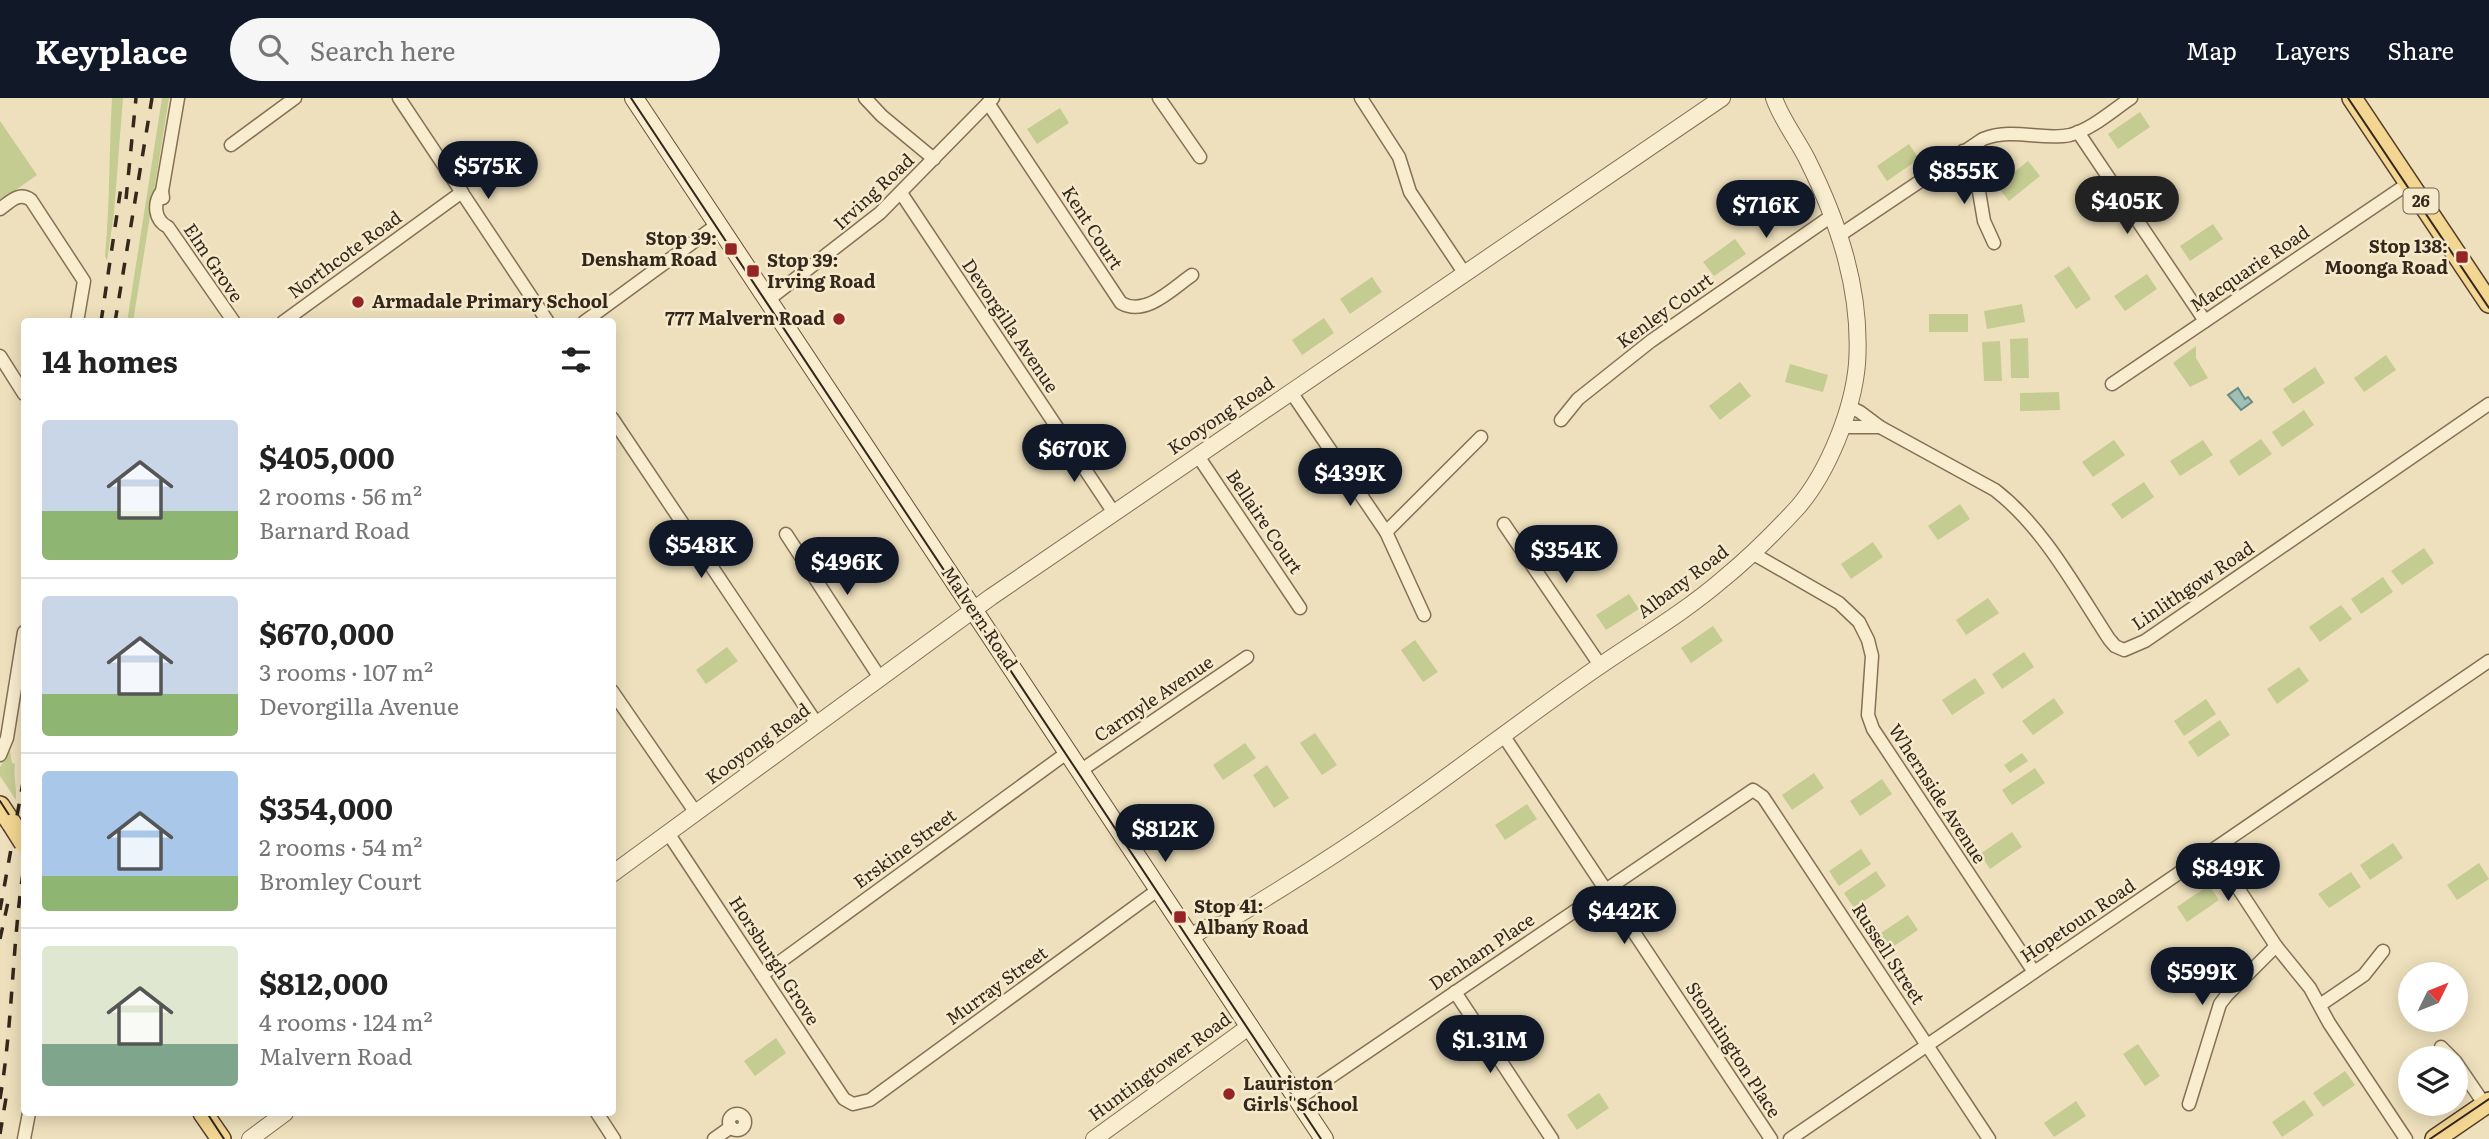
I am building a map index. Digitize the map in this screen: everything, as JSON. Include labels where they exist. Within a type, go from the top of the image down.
[{"type":"main road","name":"Malvern Road","points":[[634,98],[1324,1139]]},
{"type":"main road","name":"26","points":[[2352,98],[2488,301]]},
{"type":"main road","points":[[3,814],[21,839]]},
{"type":"main road","points":[[2435,1139],[2487,1103]]},
{"type":"main road","points":[[205,1116],[221,1139]]},
{"type":"street","name":"Elm Grove","points":[[178,98],[162,191],[157,197],[160,210],[168,227],[229,318]]},
{"type":"street","points":[[231,145],[295,98]]},
{"type":"street","points":[[399,98],[545,318]]},
{"type":"street","points":[[865,98],[882,116],[934,159]]},
{"type":"street","points":[[1159,98],[1200,157]]},
{"type":"street","points":[[1361,98],[1395,150],[1410,192],[1465,274]]},
{"type":"street","name":"Kooyong Road","points":[[616,871],[974,610],[1722,98]]},
{"type":"street","points":[[1840,235],[1983,138],[2003,133],[2059,136],[2078,132],[2131,98]]},
{"type":"street","name":"Albany Road","points":[[1194,942],[1217,932],[1223,923],[1347,847],[1600,665],[1690,604],[1752,553],[1800,504],[1830,455],[1841,427],[1854,387],[1857,341],[1852,285],[1840,235],[1798,141],[1773,100]]},
{"type":"street","name":"Irving Road","points":[[768,300],[859,231],[901,193],[990,101]]},
{"type":"street","name":"Kent Court","points":[[990,101],[1121,303],[1142,307],[1192,275]]},
{"type":"street","points":[[2078,132],[2205,321]]},
{"type":"street","points":[[1963,151],[1975,167],[1984,221],[1994,243]]},
{"type":"street","name":"Macquarie Road","points":[[2112,384],[2409,183]]},
{"type":"street","name":"Northcote Road","points":[[289,318],[462,192]]},
{"type":"street","name":"Devorgilla Avenue","points":[[901,193],[1114,513]]},
{"type":"street","points":[[0,209],[17,197],[25,196],[31,200],[84,281],[78,318]]},
{"type":"street","name":"Kenley Court","points":[[1560,420],[1577,399],[1651,341],[1833,215]]},
{"type":"street","points":[[589,318],[718,223]]},
{"type":"street","points":[[0,356],[21,389]]},
{"type":"street","points":[[1291,392],[1386,532],[1424,615]]},
{"type":"street","name":"Linlithgow Road","points":[[1848,406],[2007,500],[2037,531],[2115,646],[2124,650],[2145,641],[2489,404]]},
{"type":"street","points":[[616,424],[817,724]]},
{"type":"street","name":"Linlithgow Road","points":[[1841,427],[1880,427]]},
{"type":"street","points":[[1386,532],[1481,438]]},
{"type":"street","name":"Bellaire Court","points":[[1198,456],[1300,608]]},
{"type":"street","points":[[1504,524],[1600,665]]},
{"type":"street","points":[[786,534],[880,678]]},
{"type":"street","name":"Whernside Avenue","points":[[1752,553],[1839,603],[1859,622],[1872,656],[1868,715],[1873,729],[2034,972]]},
{"type":"street","points":[[0,755],[21,648]]},
{"type":"street","name":"Carmyle Avenue","points":[[1080,771],[1247,657]]},
{"type":"street","name":"Hopetoun Road","points":[[1790,1139],[2489,661]]},
{"type":"street","points":[[616,697],[696,813]]},
{"type":"street","name":"Stonnington Place","points":[[1503,735],[1771,1139]]},
{"type":"street","name":"Erskine Street","points":[[762,975],[1068,752]]},
{"type":"street","name":"Denham Place","points":[[1298,1099],[1747,792],[1756,790]]},
{"type":"street","name":"Russell Street","points":[[1756,790],[1771,808],[1989,1139]]},
{"type":"street","name":"Horsburgh Grove","points":[[668,833],[844,1099],[853,1104]]},
{"type":"street","points":[[2213,850],[2276,946],[2305,981],[2329,1023],[2406,1139]]},
{"type":"street","name":"Murray Street","points":[[853,1104],[870,1100],[1159,889]]},
{"type":"street","points":[[2189,1104],[2220,1004],[2276,946]]},
{"type":"street","points":[[2320,1006],[2364,975],[2383,951]]},
{"type":"street","points":[[1455,992],[1552,1139]]},
{"type":"street","name":"Huntingtower Road","points":[[1094,1139],[1250,1026]]},
{"type":"street","points":[[2468,1078],[2487,1103]]},
{"type":"street","points":[[24,1139],[28,1116]]},
{"type":"street","points":[[250,1139],[281,1116]]},
{"type":"street","points":[[599,1116],[614,1139]]},
{"type":"street","points":[[714,1139],[731,1127]]},
{"type":"green space","points":[[112,98],[123,98],[114,213],[107,261],[105,256]]},
{"type":"green space","points":[[162,98],[169,98],[134,318],[128,318]]},
{"type":"green space","points":[[1060,108],[1069,123],[1037,144],[1027,129]]},
{"type":"green space","points":[[2140,112],[2150,127],[2118,149],[2108,134]]},
{"type":"green space","points":[[0,121],[37,175],[0,201]]},
{"type":"green space","points":[[1909,144],[1919,159],[1887,181],[1877,166]]},
{"type":"green space","points":[[2028,161],[2040,176],[2009,201],[1997,186]]},
{"type":"green space","points":[[2213,224],[2223,239],[2190,261],[2180,246]]},
{"type":"green space","points":[[1735,239],[1746,254],[1714,276],[1703,262]]},
{"type":"green space","points":[[2069,266],[2091,299],[2076,309],[2054,276]]},
{"type":"green space","points":[[2147,274],[2157,289],[2125,311],[2114,296]]},
{"type":"green space","points":[[1372,277],[1382,292],[1350,314],[1340,299]]},
{"type":"green space","points":[[2022,304],[2025,322],[1987,329],[1984,311]]},
{"type":"green space","points":[[1929,314],[1968,314],[1968,332],[1929,332]]},
{"type":"green space","points":[[1324,318],[1334,333],[1302,355],[1292,340]]},
{"type":"green space","points":[[2028,338],[2029,378],[2011,378],[2010,339]]},
{"type":"green space","points":[[2000,341],[2002,381],[1984,381],[1982,342]]},
{"type":"green space","points":[[2196,346],[2196,358],[2208,378],[2190,387],[2173,363]]},
{"type":"green space","points":[[2386,355],[2396,370],[2364,392],[2354,378]]},
{"type":"green space","points":[[1790,364],[1828,375],[1823,392],[1785,382]]},
{"type":"green space","points":[[2315,367],[2325,383],[2293,404],[2283,389]]},
{"type":"green space","points":[[1740,382],[1751,396],[1720,420],[1709,406]]},
{"type":"green space","points":[[2059,392],[2060,410],[2020,411],[2020,393]]},
{"type":"green space","points":[[2304,410],[2314,425],[2282,447],[2272,432]]},
{"type":"green space","points":[[2261,439],[2272,454],[2239,476],[2229,461]]},
{"type":"green space","points":[[2114,440],[2125,455],[2093,477],[2082,462]]},
{"type":"green space","points":[[2203,440],[2213,455],[2180,476],[2170,461]]},
{"type":"green space","points":[[2144,482],[2154,497],[2122,519],[2111,504]]},
{"type":"green space","points":[[1960,504],[1970,519],[1938,540],[1928,526]]},
{"type":"green space","points":[[1873,542],[1883,557],[1851,579],[1841,564]]},
{"type":"green space","points":[[2424,548],[2434,563],[2402,585],[2391,571]]},
{"type":"green space","points":[[2383,577],[2393,592],[2361,614],[2351,599]]},
{"type":"green space","points":[[1629,594],[1639,609],[1606,630],[1596,615]]},
{"type":"green space","points":[[1988,598],[1999,613],[1966,635],[1956,620]]},
{"type":"green space","points":[[2341,605],[2352,619],[2320,642],[2309,627]]},
{"type":"green space","points":[[1713,626],[1723,641],[1691,663],[1681,648]]},
{"type":"green space","points":[[1415,640],[1438,672],[1423,682],[1401,650]]},
{"type":"green space","points":[[727,647],[738,661],[706,684],[696,670]]},
{"type":"green space","points":[[2024,652],[2034,667],[2002,689],[1992,674]]},
{"type":"green space","points":[[2299,667],[2309,681],[2277,704],[2267,689]]},
{"type":"green space","points":[[1975,678],[1985,693],[1952,715],[1942,700]]},
{"type":"green space","points":[[2054,698],[2064,713],[2033,735],[2022,721]]},
{"type":"green space","points":[[2206,699],[2216,714],[2184,736],[2174,721]]},
{"type":"green space","points":[[2220,720],[2230,735],[2198,757],[2188,742]]},
{"type":"green space","points":[[1315,733],[1337,765],[1322,775],[1300,743]]},
{"type":"green space","points":[[1245,743],[1256,758],[1223,780],[1213,765]]},
{"type":"green space","points":[[10,751],[12,763],[15,764],[16,800],[0,776],[0,767]]},
{"type":"green space","points":[[2022,753],[2028,761],[2010,773],[2004,765]]},
{"type":"green space","points":[[1267,765],[1289,798],[1274,808],[1253,775]]},
{"type":"green space","points":[[2035,768],[2045,783],[2012,805],[2002,790]]},
{"type":"green space","points":[[1814,773],[1824,788],[1792,810],[1782,795]]},
{"type":"green space","points":[[1882,779],[1892,794],[1860,816],[1850,801]]},
{"type":"green space","points":[[1527,804],[1537,819],[1505,840],[1495,825]]},
{"type":"green space","points":[[2012,832],[2022,847],[1990,869],[1980,854]]},
{"type":"green space","points":[[2393,843],[2403,858],[2370,880],[2360,865]]},
{"type":"green space","points":[[1861,849],[1871,864],[1839,886],[1829,871]]},
{"type":"green space","points":[[2479,863],[2489,879],[2457,900],[2447,885]]},
{"type":"green space","points":[[1876,871],[1886,886],[1854,908],[1844,893]]},
{"type":"green space","points":[[2351,872],[2361,887],[2329,908],[2318,894]]},
{"type":"green space","points":[[2209,885],[2219,900],[2187,922],[2177,907]]},
{"type":"green space","points":[[1908,915],[1918,930],[1885,952],[1875,937]]},
{"type":"green space","points":[[776,1038],[786,1053],[755,1076],[744,1061]]},
{"type":"green space","points":[[2138,1044],[2160,1076],[2145,1086],[2123,1054]]},
{"type":"green space","points":[[2345,1071],[2355,1085],[2323,1107],[2313,1093]]},
{"type":"green space","points":[[1599,1093],[1609,1108],[1577,1130],[1567,1115]]},
{"type":"green space","points":[[2304,1100],[2314,1115],[2282,1137],[2272,1122]]},
{"type":"green space","points":[[2076,1101],[2086,1116],[2054,1137],[2044,1123]]},
{"type":"water","points":[[2238,388],[2245,399],[2248,397],[2252,402],[2241,410],[2228,395]]},
{"type":"tram line","points":[[631,98],[1321,1139]]},
{"type":"tram line","points":[[2348,98],[2489,308]]},
{"type":"tram line","points":[[0,801],[21,833]]},
{"type":"tram line","points":[[2430,1139],[2489,1099]]},
{"type":"tram line","points":[[209,1116],[224,1139]]},
{"type":"railway","points":[[126,199],[136,98]]},
{"type":"railway","points":[[116,318],[152,98]]},
{"type":"railway","points":[[102,318],[121,187]]},
{"type":"railway","points":[[0,910],[21,794]]},
{"type":"railway","points":[[0,1099],[8,1041],[21,891]]},
{"type":"railway","points":[[0,939],[8,902]]},
{"type":"railway","points":[[0,1134],[7,1092]]},
{"type":"place","name":"Stop 39: Densham Road","points":[[731,249]]},
{"type":"place","name":"Stop 138: Moonga Road","points":[[2462,257]]},
{"type":"place","name":"Stop 39: Irving Road","points":[[753,271]]},
{"type":"place","name":"Armadale Primary School","points":[[358,302]]},
{"type":"place","name":"777 Malvern Road","points":[[839,319]]},
{"type":"place","name":"Stop 41: Albany Road","points":[[1180,917]]},
{"type":"place","name":"Lauriston Girls' School","points":[[1229,1094]]}]
